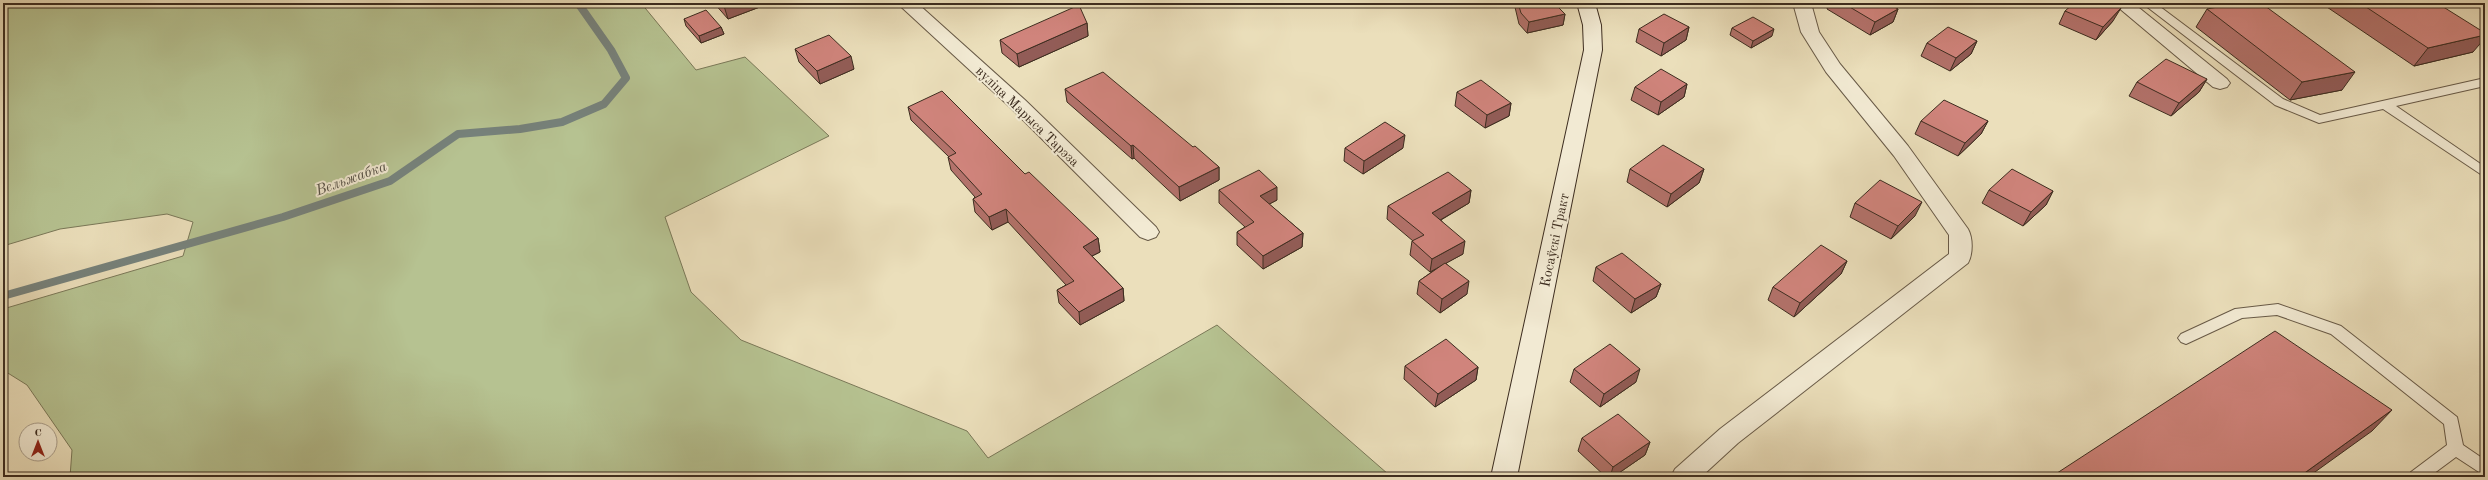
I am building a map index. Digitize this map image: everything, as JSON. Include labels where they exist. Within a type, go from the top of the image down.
[{"type":"street","name":"вуліца Марыса Тарэза","points":[[906,3],[1018,104],[1148,232]]},
{"type":"street","name":"Косаўскі Тракт","points":[[1504,477],[1517,422],[1593,50],[1592,25],[1586,3]]},
{"type":"street","points":[[1684,477],[1729,436],[1960,257],[1960,234],[1901,151],[1833,68],[1810,32],[1802,3]]},
{"type":"street","points":[[2122,3],[2220,83]]},
{"type":"lane","points":[[2148,3],[2279,102],[2319,119],[2485,82]]},
{"type":"lane","points":[[2385,104],[2485,173]]},
{"type":"lane","points":[[2186,338],[2240,313],[2278,309],[2336,330],[2451,421],[2456,448],[2485,469]]},
{"type":"lane","points":[[2417,477],[2456,448]]},
{"type":"green space","points":[[3,3],[641,3],[696,70],[745,57],[829,136],[665,217],[691,292],[741,340],[967,431],[988,458],[1217,325],[1388,474],[1384,477],[70,477],[72,450],[58,430],[58,422],[53,422],[27,385],[3,370],[3,309],[183,256],[193,222],[167,214],[60,229],[3,246]]},
{"type":"building","points":[[721,3],[731,3],[724,6]]},
{"type":"building","points":[[1518,3],[1554,3],[1565,14],[1529,22],[1521,13]]},
{"type":"building","points":[[1843,3],[1887,3],[1898,9],[1875,22]]},
{"type":"building","points":[[2074,3],[2109,3],[2121,8],[2103,27],[2065,11]]},
{"type":"building","points":[[2239,3],[2261,3],[2355,72],[2302,82],[2207,9]]},
{"type":"building","points":[[2360,3],[2437,3],[2485,33],[2485,35],[2428,48]]},
{"type":"building","points":[[1079,5],[1087,23],[1017,54],[1000,40]]},
{"type":"building","points":[[706,10],[721,27],[699,36],[684,19]]},
{"type":"building","points":[[1664,14],[1689,27],[1664,43],[1639,29]]},
{"type":"building","points":[[1753,17],[1774,29],[1753,41],[1732,28]]},
{"type":"building","points":[[1948,27],[1977,41],[1956,58],[1927,43]]},
{"type":"building","points":[[829,35],[851,56],[817,71],[795,49]]},
{"type":"building","points":[[2166,59],[2207,79],[2179,103],[2137,82]]},
{"type":"building","points":[[1661,69],[1687,84],[1661,102],[1635,87]]},
{"type":"building","points":[[1103,72],[1219,167],[1179,187],[1133,145],[1131,146],[1065,89]]},
{"type":"building","points":[[1481,80],[1511,103],[1487,115],[1457,92]]},
{"type":"building","points":[[942,91],[1025,174],[1029,172],[1098,238],[1083,247],[1123,288],[1079,312],[1057,290],[1074,281],[1006,209],[989,217],[973,199],[982,194],[948,157],[956,153],[908,107]]},
{"type":"building","points":[[1944,100],[1988,121],[1965,143],[1921,121]]},
{"type":"building","points":[[1385,122],[1405,135],[1364,161],[1345,148]]},
{"type":"building","points":[[1663,145],[1704,169],[1671,194],[1630,169]]},
{"type":"building","points":[[2012,169],[2053,191],[2031,212],[1989,190]]},
{"type":"building","points":[[1259,170],[1277,187],[1260,196],[1303,233],[1263,256],[1237,232],[1254,222],[1219,190]]},
{"type":"building","points":[[1448,172],[1471,190],[1432,213],[1465,241],[1432,259],[1412,241],[1424,235],[1388,206]]},
{"type":"building","points":[[1880,180],[1922,202],[1898,226],[1855,203]]},
{"type":"building","points":[[1821,245],[1847,261],[1800,303],[1773,287]]},
{"type":"building","points":[[1622,253],[1661,284],[1635,299],[1596,267]]},
{"type":"building","points":[[1445,263],[1469,281],[1442,299],[1419,281]]},
{"type":"building","points":[[2275,331],[2392,410],[2299,477],[2051,477]]},
{"type":"building","points":[[1446,339],[1478,367],[1438,394],[1405,366]]},
{"type":"building","points":[[1610,344],[1640,369],[1604,394],[1574,369]]},
{"type":"building","points":[[1618,414],[1650,442],[1613,467],[1582,438]]},
{"type":"waterway","name":"Вельжабка","points":[[3,296],[283,217],[390,181],[458,134],[520,129],[562,122],[604,104],[626,78],[611,50],[578,3]]}]
